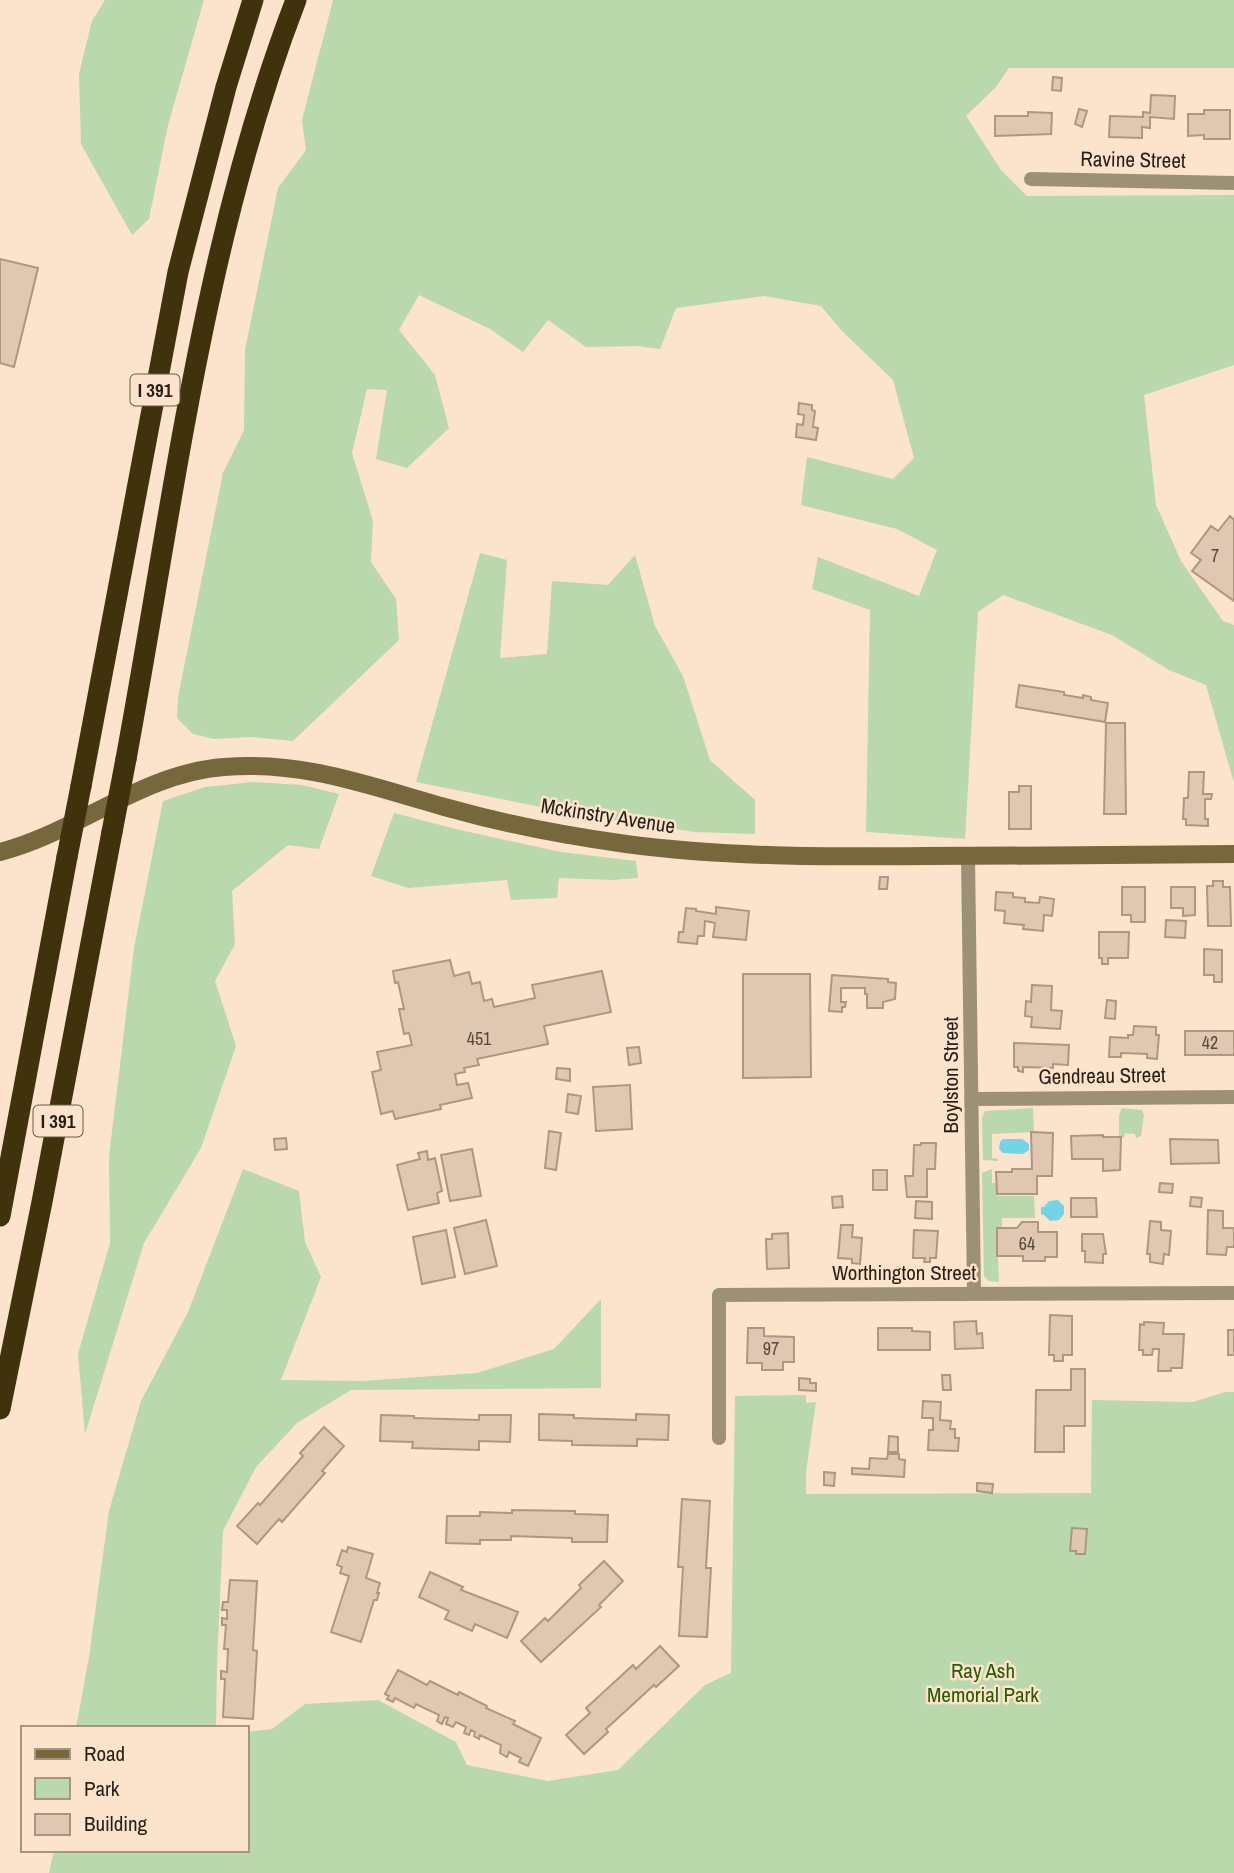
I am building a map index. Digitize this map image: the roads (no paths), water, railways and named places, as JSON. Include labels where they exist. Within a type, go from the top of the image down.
[{"type":"highway","name":"I 391","points":[[0,1216],[178,272],[211,140],[254,0]]},
{"type":"highway","name":"I 391","points":[[0,1409],[43,1202],[210,298],[246,157],[296,0]]},
{"type":"street","name":"Ravine Street","points":[[1031,179],[1234,183]]},
{"type":"street","name":"Mckinstry Avenue","points":[[0,852],[30,844],[157,782],[220,767],[254,766],[326,772],[484,817],[628,844],[749,854],[1234,854]]},
{"type":"street","name":"Boylston Street","points":[[968,856],[974,1294]]},
{"type":"street","name":"Gendreau Street","points":[[971,1099],[1234,1097]]},
{"type":"street","name":"Worthington Street","points":[[719,1438],[719,1295],[1234,1293]]},
{"type":"water","points":[[1003,1139],[1022,1139],[1029,1144],[1029,1150],[1023,1154],[1003,1153],[999,1149]]},
{"type":"water","points":[[1058,1200],[1064,1206],[1064,1214],[1059,1220],[1050,1221],[1041,1214],[1041,1207],[1049,1201]]},
{"type":"park label","name":"Ray Ash Memorial Park","points":[[983,1683]]}]
